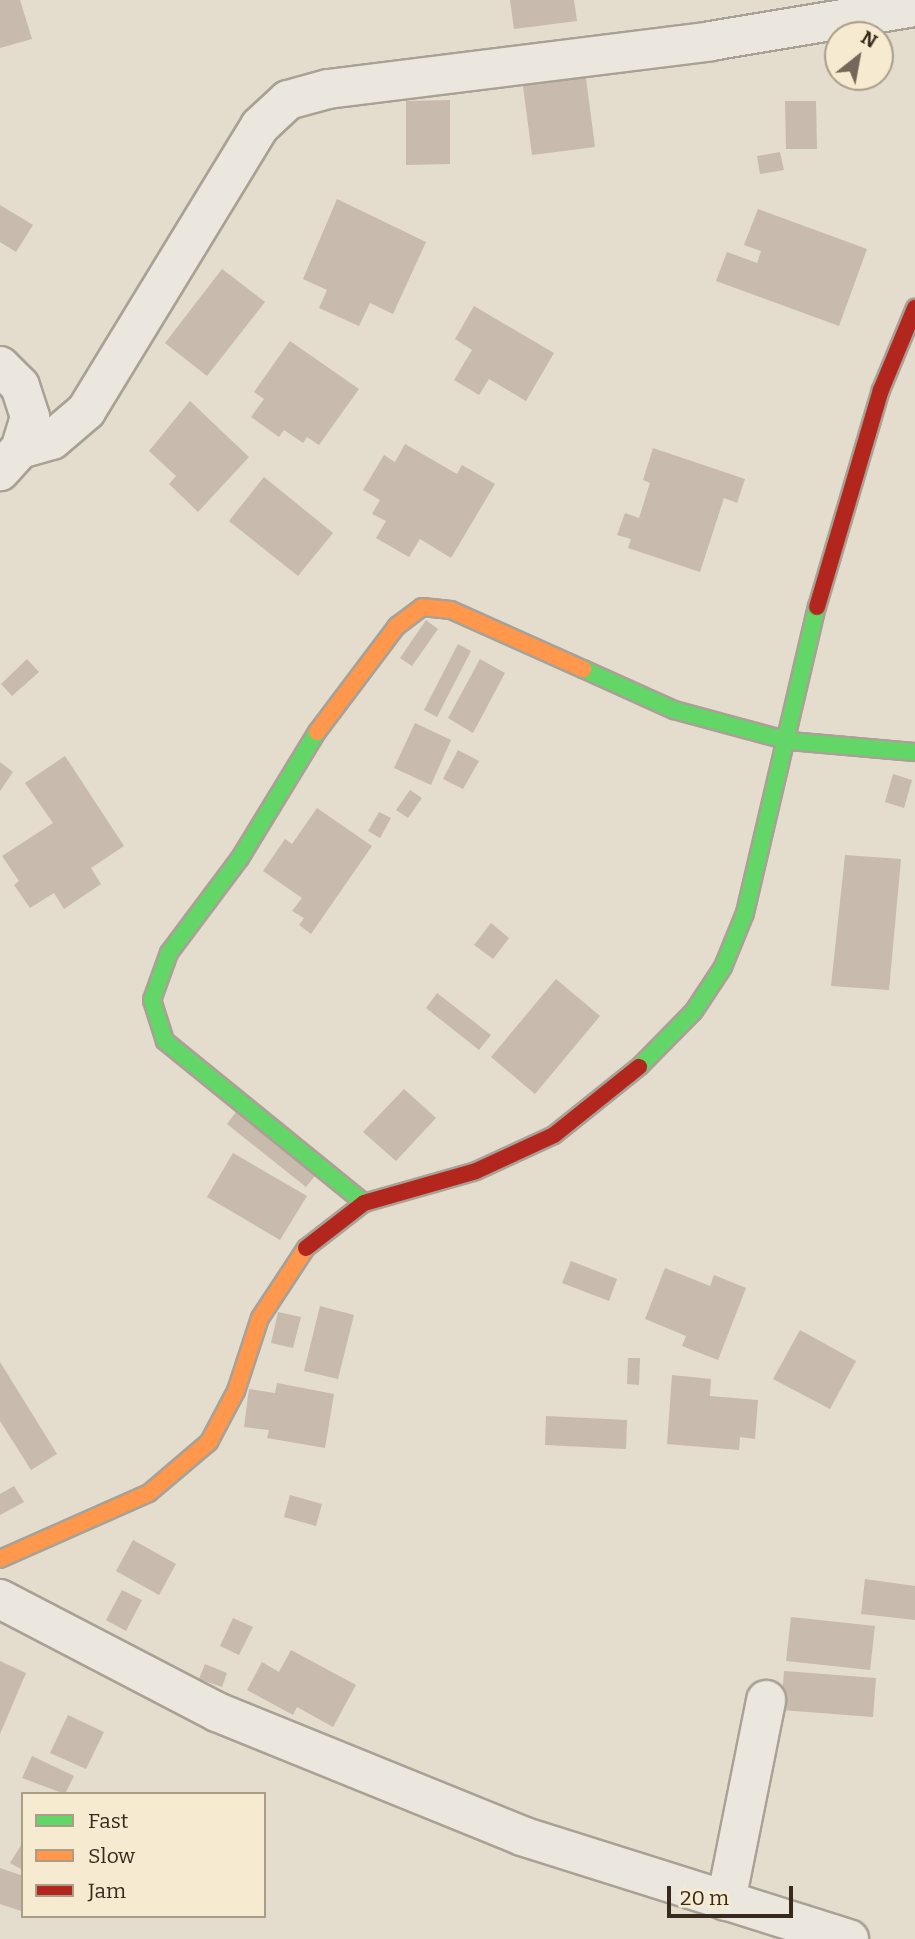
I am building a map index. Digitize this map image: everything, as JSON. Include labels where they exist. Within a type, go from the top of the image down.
[{"type":"street","points":[[10,460],[52,440],[86,411],[260,126],[288,100],[352,86],[711,41],[915,7]]},
{"type":"street","points":[[0,1559],[149,1493],[177,1474],[209,1442],[236,1391],[260,1318],[285,1274],[311,1241],[364,1203],[518,1154],[591,1110],[661,1047],[694,1010],[728,957],[763,855],[819,597],[881,390],[915,308]]},
{"type":"street","points":[[0,366],[27,400],[30,417],[10,460]]},
{"type":"street","points":[[364,1203],[165,1041],[152,1000],[169,953],[240,858],[326,717],[397,626],[422,607],[451,610],[663,706],[789,741],[915,752]]},
{"type":"street","points":[[0,1599],[216,1712],[522,1836],[849,1939]]},
{"type":"street","points":[[726,1901],[766,1700]]},
{"type":"building","points":[[0,0],[20,0],[32,39],[0,48]]},
{"type":"building","points":[[510,0],[574,0],[577,21],[514,29]]},
{"type":"building","points":[[584,63],[595,147],[532,155],[521,71]]},
{"type":"building","points":[[450,100],[450,164],[406,165],[406,101]]},
{"type":"building","points":[[785,101],[816,101],[817,149],[786,149]]},
{"type":"building","points":[[780,152],[784,170],[760,174],[757,156]]},
{"type":"building","points":[[337,199],[426,242],[393,314],[370,303],[359,326],[319,308],[327,290],[303,279]]},
{"type":"building","points":[[0,205],[33,225],[16,252],[0,242]]},
{"type":"building","points":[[758,209],[867,249],[839,326],[716,281],[727,252],[757,263],[761,251],[744,245]]},
{"type":"building","points":[[222,269],[265,302],[207,376],[165,343]]},
{"type":"building","points":[[474,306],[554,353],[526,401],[489,379],[479,395],[454,380],[472,350],[455,339]]},
{"type":"building","points":[[290,341],[359,389],[319,445],[307,437],[303,443],[284,430],[279,437],[251,417],[264,399],[254,392]]},
{"type":"building","points":[[190,401],[249,457],[198,512],[169,484],[176,476],[149,451]]},
{"type":"building","points":[[405,444],[457,474],[462,465],[495,484],[451,558],[420,539],[409,557],[376,538],[386,521],[372,514],[380,500],[363,490],[384,455],[395,462]]},
{"type":"building","points":[[653,448],[745,479],[737,503],[724,498],[700,572],[628,548],[631,539],[617,535],[625,513],[639,518],[650,483],[643,480]]},
{"type":"building","points":[[264,477],[333,533],[298,576],[229,521]]},
{"type":"building","points":[[426,620],[438,629],[412,666],[400,658]]},
{"type":"building","points":[[458,644],[471,651],[437,717],[424,710]]},
{"type":"building","points":[[27,659],[39,672],[12,696],[1,684]]},
{"type":"building","points":[[480,659],[505,673],[473,733],[448,718]]},
{"type":"building","points":[[415,723],[451,740],[431,785],[394,768]]},
{"type":"building","points":[[458,750],[479,761],[463,789],[443,779]]},
{"type":"building","points":[[65,756],[124,846],[91,868],[101,884],[64,909],[54,893],[30,908],[14,885],[19,881],[2,856],[53,823],[25,783]]},
{"type":"building","points":[[0,762],[13,772],[0,791]]},
{"type":"building","points":[[893,774],[912,780],[904,808],[885,802]]},
{"type":"building","points":[[410,790],[422,798],[408,818],[396,810]]},
{"type":"building","points":[[317,808],[372,846],[311,934],[299,925],[304,918],[292,911],[302,898],[263,871],[285,839],[292,844]]},
{"type":"building","points":[[379,812],[391,818],[380,838],[368,831]]},
{"type":"building","points":[[845,855],[901,859],[889,990],[831,986]]},
{"type":"building","points":[[491,923],[509,938],[493,959],[474,945]]},
{"type":"building","points":[[556,979],[600,1016],[535,1094],[491,1057]]},
{"type":"building","points":[[437,993],[491,1035],[479,1050],[426,1008]]},
{"type":"building","points":[[404,1089],[436,1118],[396,1161],[363,1132]]},
{"type":"building","points":[[239,1108],[319,1171],[306,1187],[227,1124]]},
{"type":"building","points":[[233,1153],[307,1196],[280,1240],[207,1197]]},
{"type":"building","points":[[571,1261],[617,1279],[609,1301],[562,1283]]},
{"type":"building","points":[[665,1268],[710,1286],[714,1275],[746,1288],[718,1360],[682,1346],[686,1336],[645,1319]]},
{"type":"building","points":[[320,1306],[354,1315],[338,1379],[304,1371]]},
{"type":"building","points":[[278,1312],[301,1317],[293,1348],[271,1343]]},
{"type":"building","points":[[800,1330],[856,1361],[830,1409],[773,1379]]},
{"type":"building","points":[[628,1358],[640,1358],[639,1385],[627,1384]]},
{"type":"building","points":[[0,1362],[57,1454],[31,1470],[0,1421]]},
{"type":"building","points":[[672,1375],[711,1379],[710,1396],[758,1400],[755,1439],[740,1437],[739,1450],[667,1444]]},
{"type":"building","points":[[277,1383],[334,1394],[325,1448],[267,1438],[269,1430],[244,1427],[249,1389],[275,1393]]},
{"type":"building","points":[[546,1416],[627,1420],[626,1449],[545,1445]]},
{"type":"building","points":[[14,1486],[24,1502],[0,1515],[0,1494]]},
{"type":"building","points":[[290,1495],[322,1504],[316,1526],[284,1517]]},
{"type":"building","points":[[133,1540],[176,1564],[159,1595],[116,1571]]},
{"type":"building","points":[[865,1579],[915,1586],[915,1620],[861,1614]]},
{"type":"building","points":[[122,1590],[142,1600],[126,1631],[106,1620]]},
{"type":"building","points":[[791,1617],[875,1626],[870,1670],[786,1661]]},
{"type":"building","points":[[233,1618],[253,1627],[239,1655],[220,1646]]},
{"type":"building","points":[[291,1650],[356,1685],[333,1727],[297,1707],[293,1715],[247,1690],[262,1662],[279,1672]]},
{"type":"building","points":[[0,1661],[26,1673],[0,1734]]},
{"type":"building","points":[[205,1664],[227,1673],[222,1687],[199,1679]]},
{"type":"building","points":[[784,1671],[876,1678],[873,1717],[781,1710]]},
{"type":"building","points":[[68,1715],[104,1732],[86,1769],[50,1753]]},
{"type":"building","points":[[32,1756],[74,1776],[66,1792],[22,1778]]},
{"type":"building","points":[[21,1845],[21,1869],[10,1863]]},
{"type":"building","points":[[0,1868],[21,1875],[21,1911],[0,1904]]},
{"type":"traffic: fast","points":[[639,1067],[694,1011],[723,967],[745,913],[817,607]]},
{"type":"traffic: fast","points":[[583,669],[674,710],[789,741],[915,752]]},
{"type":"traffic: fast","points":[[317,732],[240,858],[169,953],[152,1000],[165,1041],[364,1203]]},
{"type":"traffic: slow","points":[[317,732],[397,626],[422,607],[451,610],[583,669]]},
{"type":"traffic: slow","points":[[0,1559],[149,1493],[209,1442],[236,1391],[260,1318],[306,1248]]},
{"type":"traffic: jam","points":[[817,607],[881,390],[915,308]]},
{"type":"traffic: jam","points":[[306,1248],[364,1203],[476,1171],[554,1135],[639,1067]]}]
